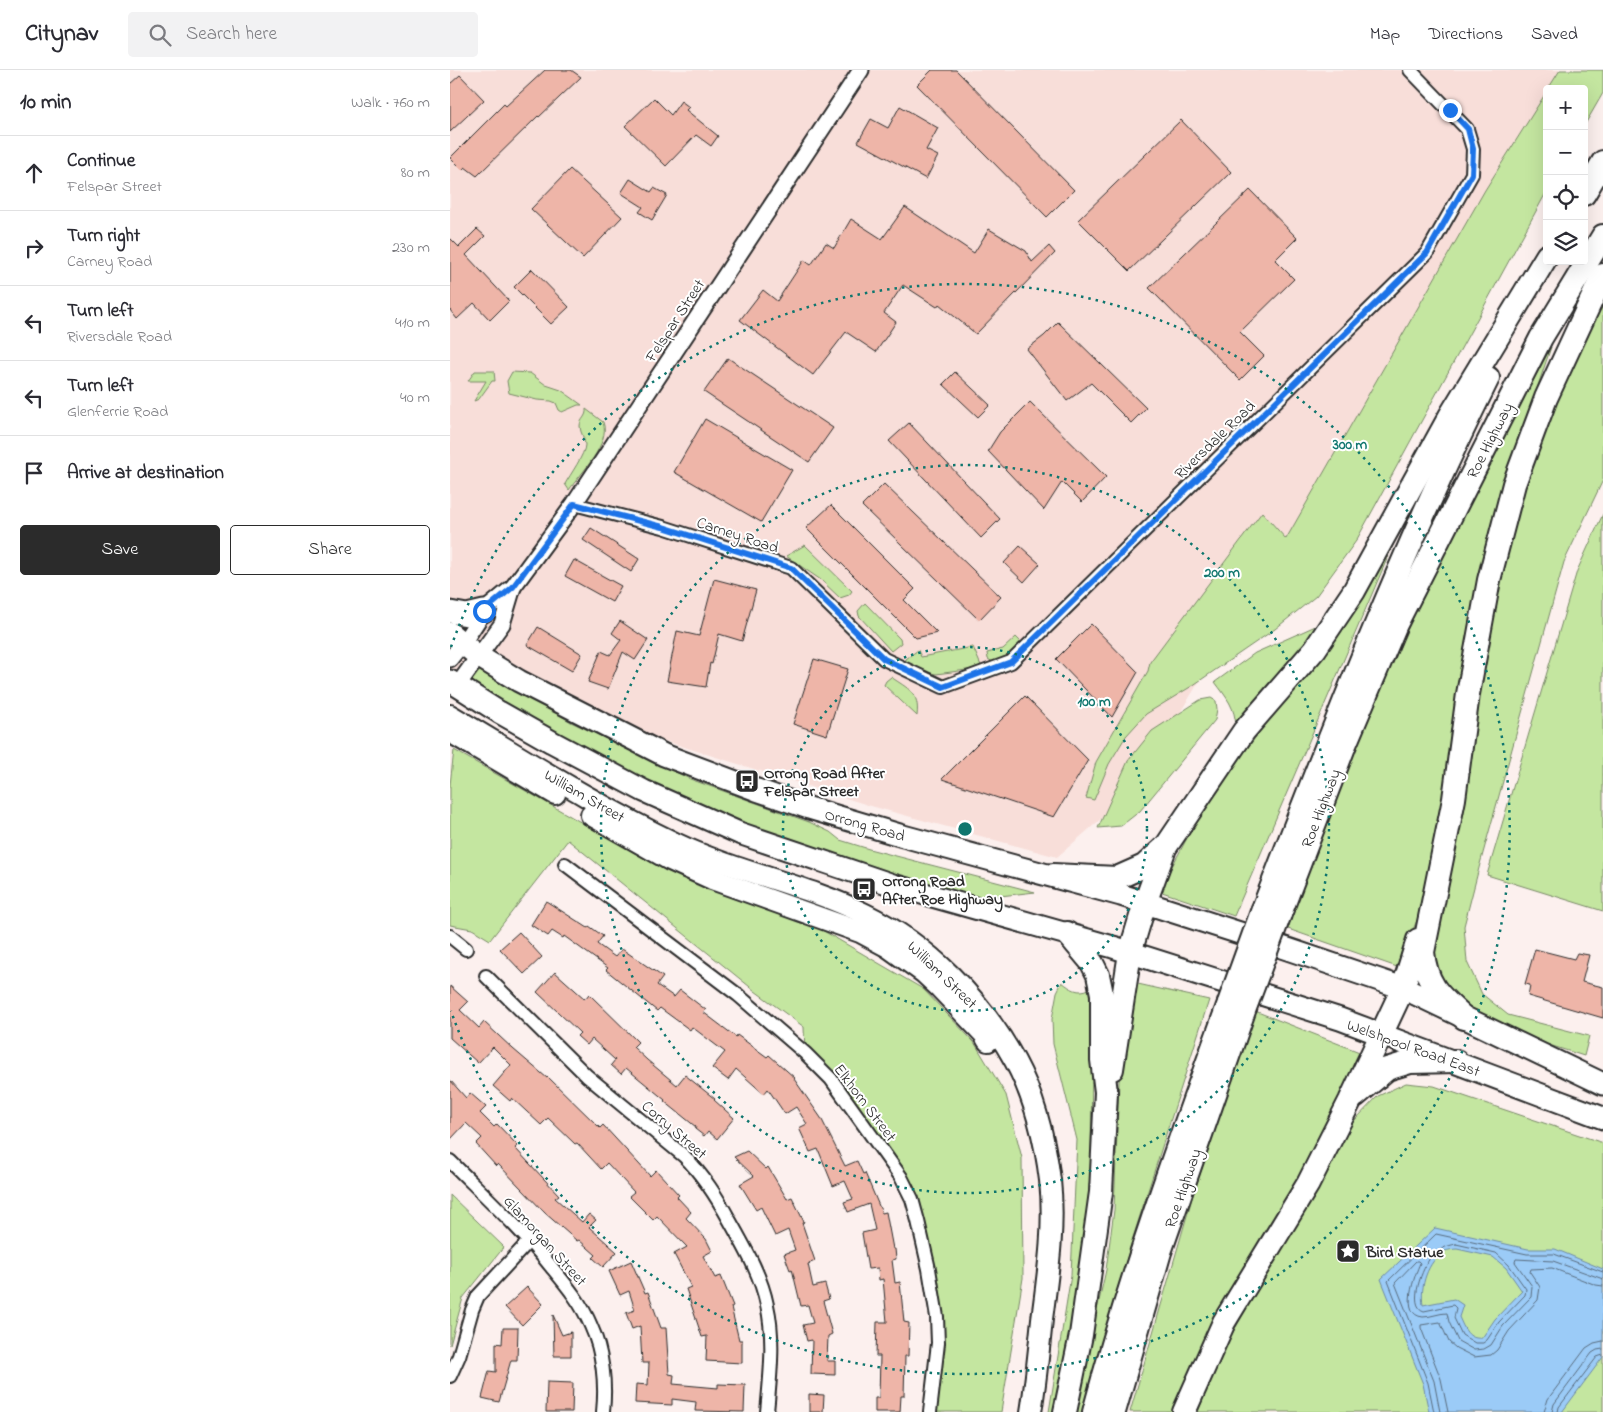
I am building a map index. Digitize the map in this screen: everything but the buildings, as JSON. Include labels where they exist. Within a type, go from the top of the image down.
[{"type":"highway","points":[[1588,187],[1603,162]]},
{"type":"highway","name":"Roe Highway","points":[[1094,1412],[1142,1250],[1169,1169],[1232,998],[1344,747],[1396,624],[1541,338],[1603,236]]},
{"type":"highway","points":[[1053,876],[1117,878],[1144,866],[1166,845],[1244,731],[1315,649],[1354,591],[1450,416],[1543,263]]},
{"type":"highway","name":"Roe Highway","points":[[1271,911],[1384,604],[1471,414],[1546,265]]},
{"type":"highway","points":[[1464,1018],[1438,994],[1424,968],[1423,952],[1454,800],[1468,694],[1489,580],[1514,484],[1546,398],[1603,275]]},
{"type":"highway","points":[[450,612],[467,615],[484,611]]},
{"type":"highway","name":"Orrong Road","points":[[460,648],[558,702],[664,754],[757,790],[903,836],[1145,903],[1402,988]]},
{"type":"highway","points":[[454,683],[552,742],[636,787],[739,833],[892,884],[1130,953],[1232,998]]},
{"type":"highway","points":[[1106,1092],[1115,1061],[1130,953],[1145,903],[1166,845]]},
{"type":"highway","points":[[1184,1412],[1224,1322],[1308,1184],[1350,1101],[1402,988],[1440,873]]},
{"type":"highway","points":[[1065,1412],[1081,1335],[1096,1231],[1106,1092],[1102,1060],[1102,994],[1098,975],[1092,963],[1066,934]]},
{"type":"highway","points":[[1402,988],[1603,1084]]},
{"type":"highway","name":"Roe Highway","points":[[1114,1412],[1232,998]]},
{"type":"highway","name":"Welshpool Road East","points":[[1232,998],[1340,1019],[1603,1118]]},
{"type":"highway","points":[[1350,1101],[1387,1069],[1410,1062],[1456,1062]]},
{"type":"main road","name":"William Street","points":[[450,714],[597,804],[676,844],[720,862],[836,901],[866,914],[913,943],[967,992],[994,1027],[1016,1062],[1032,1103],[1043,1139],[1050,1181],[1052,1217],[1049,1268],[1031,1412]]},
{"type":"main road","name":"William Street","points":[[450,732],[670,860],[712,879],[860,932],[888,947],[924,973],[984,1034],[1003,1068],[1021,1108],[1036,1181],[1038,1217],[1037,1266],[1017,1412]]},
{"type":"street","name":"Felspar Street","points":[[454,683],[460,648],[484,611],[513,587],[574,504],[861,70]]},
{"type":"street","name":"Riversdale Road","points":[[943,687],[1011,662],[1427,253],[1472,174],[1473,149],[1468,129],[1410,70]]},
{"type":"street","name":"Carney Road","points":[[574,504],[663,527],[791,568],[884,659],[943,687]]},
{"type":"street","name":"Felspar Street","points":[[460,648],[502,624],[513,587]]},
{"type":"street","name":"Elkhorn Street","points":[[565,864],[738,995],[805,1053],[830,1079],[901,1177],[912,1199],[918,1221],[937,1317],[938,1344],[930,1412]]},
{"type":"street","points":[[450,936],[466,949]]},
{"type":"street","name":"Corry Street","points":[[486,976],[587,1076],[684,1156],[698,1170],[711,1188],[750,1256],[761,1282],[768,1306],[770,1364],[767,1412]]},
{"type":"street","name":"Glamorgan Street","points":[[450,1161],[530,1240],[577,1298],[592,1326],[600,1352],[604,1386],[603,1412]]},
{"type":"street","points":[[450,1376],[459,1356],[478,1296],[530,1240]]},
{"type":"shaded area","points":[[450,70],[1573,70],[1564,85],[1543,85],[1543,120],[1131,793],[1057,857],[871,806],[450,673]]},
{"type":"green space","points":[[1560,70],[1603,70],[1603,93],[1588,119],[1588,85],[1551,85]]},
{"type":"green space","points":[[1543,97],[1543,198],[1356,541],[1316,596],[1275,629],[1192,686],[1146,714],[1126,736],[1109,764],[1094,800],[1086,798],[1096,762],[1148,671],[1150,662],[1262,512],[1286,539],[1485,190]]},
{"type":"green space","points":[[1603,275],[1603,480],[1564,562],[1464,926],[1467,962],[1482,994],[1508,1015],[1589,1036],[1584,1056],[1464,1018],[1423,952],[1489,580]]},
{"type":"green space","points":[[1551,347],[1500,498],[1480,575],[1463,654],[1435,855],[1421,911],[1397,967],[1288,929],[1298,888],[1331,803],[1423,594]]},
{"type":"green space","points":[[475,371],[494,371],[495,381],[492,381],[479,399],[474,401],[486,381],[468,381]]},
{"type":"green space","points":[[512,372],[530,373],[546,385],[561,390],[582,405],[562,412],[556,403],[551,401],[537,400],[509,393],[507,381]]},
{"type":"green space","points":[[586,409],[603,422],[603,439],[594,458],[569,490],[565,484],[580,459],[585,445],[580,426]]},
{"type":"green space","points":[[1411,503],[1234,916],[1159,891],[1204,806],[1345,618]]},
{"type":"green space","points":[[1603,514],[1603,911],[1487,875],[1577,571]]},
{"type":"green space","points":[[805,545],[852,591],[849,595],[840,598],[821,580],[786,556]]},
{"type":"green space","points":[[865,603],[900,639],[901,643],[891,651],[859,616],[858,611]]},
{"type":"green space","points":[[1320,624],[1236,727],[1232,708],[1215,682],[1255,653]]},
{"type":"green space","points":[[1016,637],[1023,644],[1005,657],[993,662],[988,659],[987,653],[1003,649]]},
{"type":"green space","points":[[973,647],[982,668],[936,674],[923,672],[905,664],[906,659],[918,650],[921,657]]},
{"type":"green space","points":[[482,668],[571,722],[690,779],[809,822],[830,832],[840,840],[1035,892],[983,898],[950,894],[743,829],[623,774],[468,683]]},
{"type":"green space","points":[[891,677],[915,696],[917,716],[884,685]]},
{"type":"green space","points":[[1211,698],[1216,701],[1215,720],[1140,811],[1121,826],[1098,828],[1128,761],[1152,731],[1200,700]]},
{"type":"green space","points":[[454,750],[642,857],[815,926],[923,989],[974,1042],[1006,1095],[1022,1158],[1023,1278],[1001,1412],[930,1412],[938,1343],[912,1199],[805,1053],[804,1027],[755,991],[568,840],[490,940],[472,929],[450,925],[450,785]]},
{"type":"green space","points":[[1062,982],[1075,990],[1089,989],[1092,1048],[1091,1161],[1083,1267],[1056,1412],[1049,1412],[1071,1275],[1077,1140],[1053,1044],[1052,1019],[1057,992]]},
{"type":"green space","points":[[1129,982],[1209,1000],[1130,1247],[1085,1412],[1074,1412],[1106,1270],[1114,1210],[1119,1081]]},
{"type":"green space","points":[[1255,1011],[1362,1053],[1339,1111],[1173,1412],[1130,1412],[1193,1195]]},
{"type":"green space","points":[[1406,1083],[1434,1086],[1603,1143],[1603,1412],[1198,1412],[1220,1355],[1353,1122],[1378,1096]]},
{"type":"green space","points":[[450,1195],[504,1247],[463,1298],[450,1345]]},
{"type":"water","points":[[1435,1228],[1528,1249],[1555,1249],[1603,1269],[1603,1357],[1562,1412],[1429,1412],[1423,1384],[1381,1279]],"holes":[[[1457,1249],[1493,1257],[1506,1268],[1522,1291],[1495,1319],[1482,1338],[1473,1337],[1467,1332],[1459,1317],[1463,1305],[1454,1299],[1423,1305],[1422,1298],[1426,1275],[1439,1255],[1445,1251]]]},
{"type":"place","name":"Orrong Road After Felspar Street","points":[[747,781]]},
{"type":"place","name":"Orrong Road After Roe Highway","points":[[864,889]]},
{"type":"place","name":"Bird Statue","points":[[1348,1251]]},
{"type":"route","points":[[484,611],[513,587],[574,504],[663,527],[791,568],[884,659],[943,687],[1011,662],[1427,253],[1472,174],[1473,149],[1468,129],[1450,110]]}]
